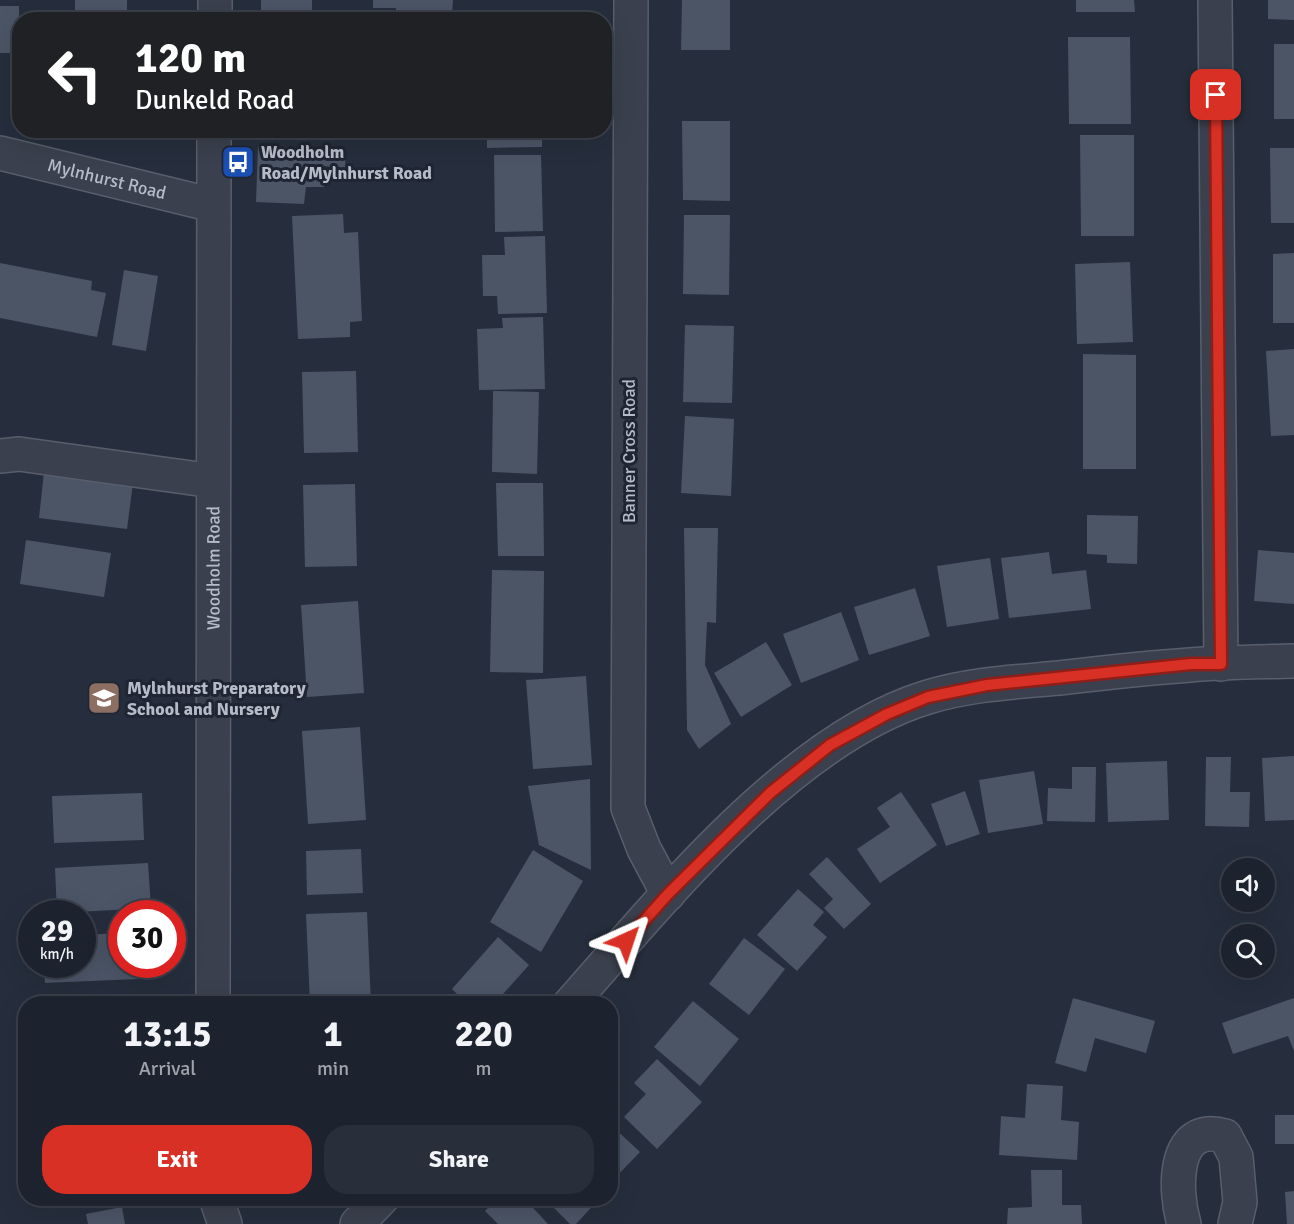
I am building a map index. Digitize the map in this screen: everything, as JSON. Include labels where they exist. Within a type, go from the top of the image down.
[{"type":"street","name":"Banner Cross Road","points":[[631,0],[628,808],[644,849],[668,894]]},
{"type":"street","points":[[1215,0],[1221,664]]},
{"type":"street","name":"Woodholm Road","points":[[213,996],[214,138]]},
{"type":"street","name":"Mylnhurst Road","points":[[0,153],[213,205]]},
{"type":"street","points":[[0,456],[19,454],[213,481]]},
{"type":"street","points":[[577,996],[668,894],[770,793],[830,745],[887,714],[928,697],[987,685],[1191,664],[1294,661]]},
{"type":"street","points":[[1184,1224],[1177,1200],[1180,1159],[1195,1137],[1210,1132],[1225,1136],[1236,1157],[1240,1202],[1235,1224]]},
{"type":"street","points":[[219,1206],[225,1224]]},
{"type":"street","points":[[357,1224],[374,1206]]},
{"type":"building","points":[[75,0],[127,0],[127,12],[75,12]]},
{"type":"building","points":[[261,0],[312,0],[312,12],[261,12]]},
{"type":"building","points":[[373,0],[453,0],[452,12],[396,12],[396,8],[373,8]]},
{"type":"building","points":[[682,0],[730,0],[730,50],[681,50]]},
{"type":"building","points":[[1076,0],[1134,0],[1135,12],[1076,12]]},
{"type":"building","points":[[1268,0],[1294,0],[1294,20],[1268,19]]},
{"type":"building","points":[[0,6],[19,6],[19,12],[12,12],[12,53],[0,53]]},
{"type":"building","points":[[1068,37],[1130,37],[1131,124],[1069,124]]},
{"type":"building","points":[[1274,44],[1294,44],[1294,119],[1274,119]]},
{"type":"building","points":[[682,121],[730,121],[730,201],[683,200]]},
{"type":"building","points":[[1080,135],[1134,135],[1134,236],[1081,236]]},
{"type":"building","points":[[487,138],[542,138],[542,147],[487,148]]},
{"type":"building","points":[[258,146],[346,149],[345,168],[324,166],[324,187],[306,187],[304,204],[256,202]]},
{"type":"building","points":[[1270,148],[1294,148],[1294,223],[1271,223]]},
{"type":"building","points":[[494,155],[541,155],[543,231],[495,232]]},
{"type":"building","points":[[343,214],[344,233],[358,232],[362,321],[350,322],[350,337],[298,339],[292,216]]},
{"type":"building","points":[[684,215],[730,215],[729,295],[683,294]]},
{"type":"building","points":[[545,236],[547,313],[498,314],[497,296],[483,296],[482,255],[505,255],[504,237]]},
{"type":"building","points":[[1294,253],[1294,323],[1273,323],[1273,254]]},
{"type":"building","points":[[1130,262],[1133,342],[1077,344],[1075,264]]},
{"type":"building","points":[[0,263],[92,281],[91,290],[106,293],[97,337],[0,318]]},
{"type":"building","points":[[124,270],[158,276],[146,351],[112,345]]},
{"type":"building","points":[[543,317],[545,389],[479,390],[477,329],[503,328],[502,318]]},
{"type":"building","points":[[685,325],[734,326],[732,403],[683,402]]},
{"type":"building","points":[[1294,349],[1294,435],[1271,436],[1266,351]]},
{"type":"building","points":[[1083,354],[1136,355],[1136,469],[1083,469]]},
{"type":"building","points":[[356,371],[358,452],[304,453],[302,372]]},
{"type":"building","points":[[493,391],[539,392],[537,474],[492,472]]},
{"type":"building","points":[[685,416],[734,419],[731,496],[681,493]]},
{"type":"building","points":[[44,472],[133,483],[127,529],[39,518]]},
{"type":"building","points":[[496,483],[543,483],[544,556],[498,556]]},
{"type":"building","points":[[355,484],[357,566],[305,567],[303,485]]},
{"type":"building","points":[[1087,515],[1138,516],[1137,564],[1107,563],[1107,555],[1087,554]]},
{"type":"building","points":[[684,528],[718,528],[716,623],[707,622],[705,665],[731,724],[699,749],[687,730]]},
{"type":"building","points":[[26,540],[111,553],[104,597],[20,584]]},
{"type":"building","points":[[1258,550],[1294,553],[1294,604],[1254,601]]},
{"type":"building","points":[[1049,552],[1052,574],[1086,570],[1091,609],[1009,618],[1001,558]]},
{"type":"building","points":[[990,558],[999,619],[947,627],[937,566]]},
{"type":"building","points":[[492,570],[544,571],[543,673],[490,672]]},
{"type":"building","points":[[915,588],[930,636],[869,655],[854,607]]},
{"type":"building","points":[[358,601],[364,693],[307,697],[301,605]]},
{"type":"building","points":[[841,612],[859,660],[801,683],[783,634]]},
{"type":"building","points":[[766,642],[792,685],[741,717],[714,673]]},
{"type":"building","points":[[586,676],[592,765],[533,769],[526,680]]},
{"type":"building","points":[[360,727],[366,820],[308,824],[302,731]]},
{"type":"building","points":[[1294,756],[1294,820],[1265,821],[1262,758]]},
{"type":"building","points":[[1206,757],[1231,757],[1230,792],[1250,792],[1249,827],[1205,826]]},
{"type":"building","points":[[1167,761],[1169,820],[1108,822],[1106,763]]},
{"type":"building","points":[[1072,767],[1096,767],[1095,822],[1047,821],[1048,788],[1072,789]]},
{"type":"building","points":[[1034,771],[1043,824],[988,833],[979,780]]},
{"type":"building","points":[[590,779],[591,870],[539,845],[528,786]]},
{"type":"building","points":[[965,791],[980,834],[946,846],[931,804]]},
{"type":"building","points":[[901,792],[937,845],[880,883],[857,849],[890,827],[877,808]]},
{"type":"building","points":[[142,793],[144,840],[54,843],[52,796]]},
{"type":"building","points":[[361,849],[363,893],[307,895],[306,851]]},
{"type":"building","points":[[533,850],[583,881],[541,952],[490,922]]},
{"type":"building","points":[[827,857],[871,904],[844,929],[824,908],[833,899],[809,874]]},
{"type":"building","points":[[148,863],[150,900],[108,900],[108,910],[96,911],[96,900],[56,900],[55,868]]},
{"type":"building","points":[[798,889],[824,912],[813,925],[827,937],[797,971],[757,935]]},
{"type":"building","points":[[367,912],[371,996],[310,996],[306,914]]},
{"type":"building","points":[[96,934],[108,934],[108,978],[138,979],[45,983],[45,978],[96,978]]},
{"type":"building","points":[[498,937],[529,965],[501,996],[459,996],[452,989]]},
{"type":"building","points":[[744,938],[785,969],[749,1015],[709,984]]},
{"type":"building","points":[[1073,998],[1155,1021],[1146,1053],[1095,1038],[1086,1072],[1055,1063]]},
{"type":"building","points":[[1294,998],[1294,1051],[1288,1036],[1233,1054],[1222,1023]]},
{"type":"building","points":[[693,1001],[739,1039],[700,1086],[654,1047]]},
{"type":"building","points":[[657,1059],[702,1102],[657,1149],[624,1117],[646,1094],[634,1083]]},
{"type":"building","points":[[1027,1084],[1063,1086],[1061,1120],[1079,1122],[1077,1160],[999,1155],[1001,1116],[1025,1118]]},
{"type":"building","points":[[1275,1115],[1294,1115],[1294,1144],[1275,1144]]},
{"type":"building","points":[[618,1131],[640,1152],[618,1175]]},
{"type":"building","points":[[1031,1170],[1062,1170],[1062,1205],[1081,1205],[1082,1224],[1007,1224],[1008,1208],[1032,1207]]},
{"type":"building","points":[[1294,1191],[1294,1224],[1287,1224],[1285,1192]]},
{"type":"building","points":[[490,1206],[531,1206],[548,1224],[498,1224],[485,1211]]},
{"type":"building","points":[[552,1206],[593,1206],[576,1224],[570,1224]]},
{"type":"building","points":[[122,1207],[125,1224],[88,1224],[86,1214]]},
{"type":"place","name":"Woodholm Road/Mylnhurst Road","points":[[238,162]]},
{"type":"place","name":"Mylnhurst Preparatory School and Nursery","points":[[104,698]]},
{"type":"route","points":[[626,941],[668,894],[770,793],[830,745],[887,714],[928,697],[987,685],[1191,664],[1221,664],[1216,95]]}]
